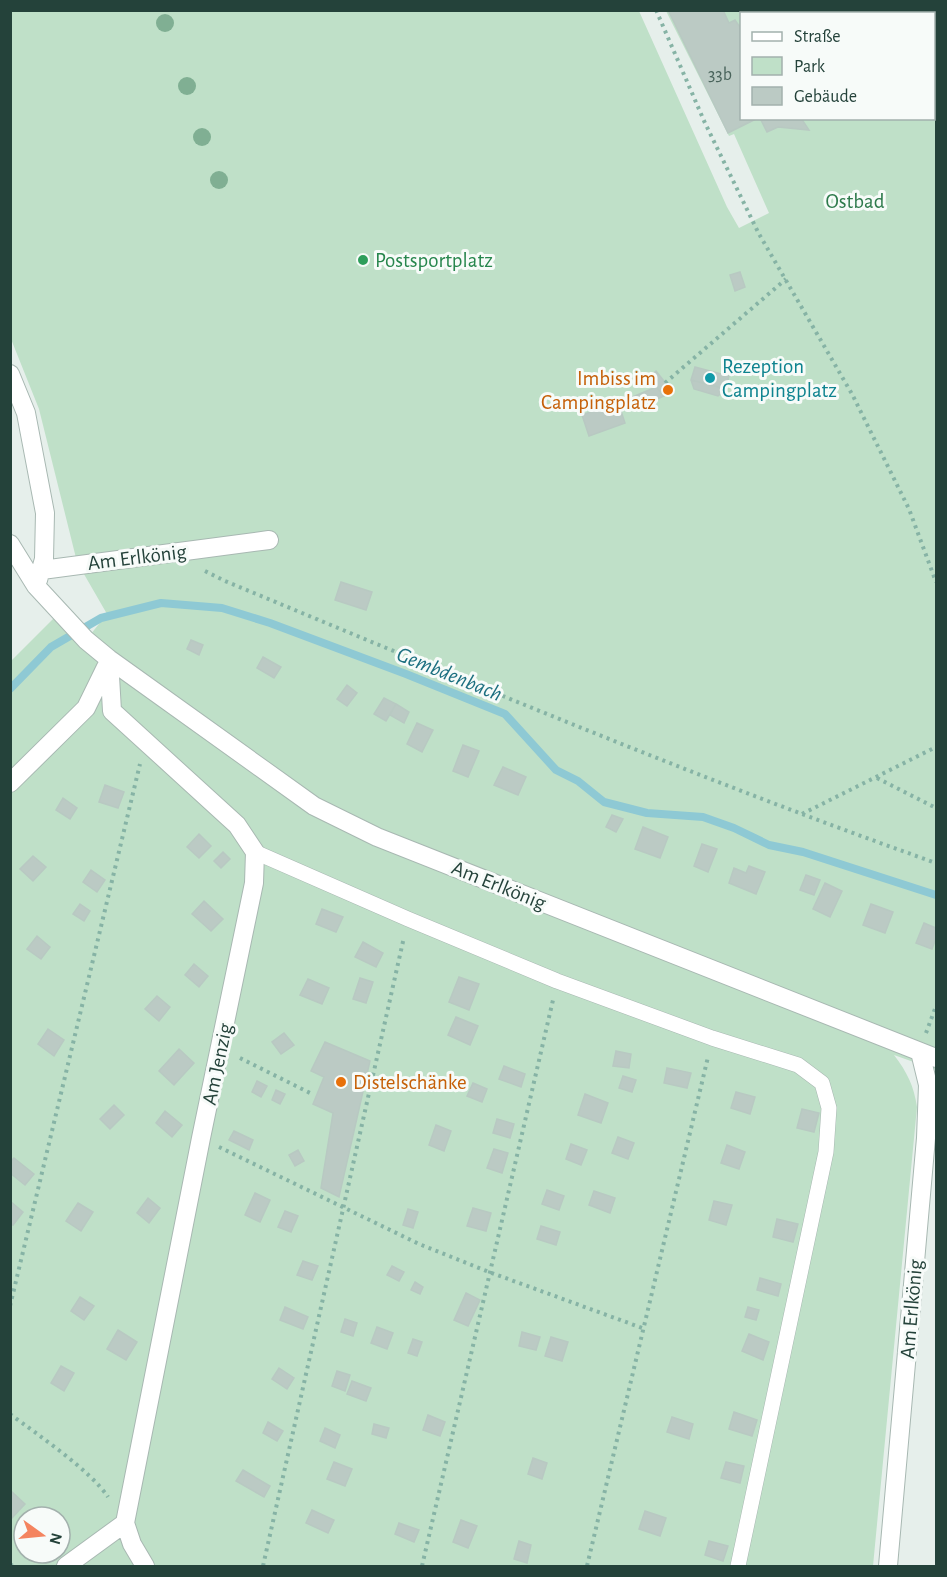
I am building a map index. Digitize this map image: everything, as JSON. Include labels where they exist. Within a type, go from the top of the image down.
[{"type":"street","points":[[10,374],[26,413],[45,513],[44,559],[39,578]]},
{"type":"street","name":"Am Erlkönig","points":[[269,540],[170,553],[39,578],[60,612],[86,640],[109,659],[314,806],[376,837],[928,1055],[926,1138],[888,1566]]},
{"type":"street","points":[[10,544],[39,578]]},
{"type":"street","points":[[109,659],[112,711],[237,825],[255,852]]},
{"type":"street","points":[[10,783],[86,708],[109,659]]},
{"type":"street","name":"Am Jenzig","points":[[125,1523],[254,884],[255,852]]},
{"type":"street","points":[[66,1566],[125,1523],[132,1544],[145,1566]]},
{"type":"lane","points":[[255,852],[557,981],[712,1038],[798,1065],[822,1083],[829,1108],[826,1152],[738,1566]]},
{"type":"path","points":[[656,10],[705,123],[759,234],[852,394],[909,509],[936,582]]},
{"type":"path","points":[[665,383],[786,279]]},
{"type":"path","points":[[170,553],[225,581],[268,599],[801,815],[936,863]]},
{"type":"path","points":[[10,1306],[146,741]]},
{"type":"path","points":[[801,815],[936,747]]},
{"type":"path","points":[[876,777],[936,808]]},
{"type":"path","points":[[262,1566],[408,919]]},
{"type":"path","points":[[422,1566],[557,981]]},
{"type":"path","points":[[928,1055],[936,1006]]},
{"type":"path","points":[[587,1566],[645,1329],[712,1038]]},
{"type":"path","points":[[220,1048],[310,1093]]},
{"type":"path","points":[[201,1138],[419,1244],[645,1329]]},
{"type":"path","points":[[10,1414],[102,1488],[125,1523]]},
{"type":"green space","name":"Ostbad","points":[[11,11],[639,11],[727,207],[739,228],[769,213],[734,134],[729,136],[666,11],[936,11],[936,1070],[894,1055],[909,1080],[917,1107],[873,1566],[11,1566],[11,661],[60,612],[86,640],[107,614],[77,562],[39,409],[11,339]]},
{"type":"building","points":[[668,10],[723,10],[729,23],[735,20],[740,27],[740,120],[754,120],[728,133]]},
{"type":"building","points":[[761,120],[802,120],[809,130],[778,127],[767,132]]},
{"type":"building","points":[[740,272],[745,287],[735,291],[730,275]]},
{"type":"building","name":"Rezeption Campingplatz","points":[[695,367],[729,376],[726,389],[718,396],[694,389],[691,380]]},
{"type":"building","name":"Rezeption Campingplatz","points":[[695,367],[729,376],[726,389],[691,380]]},
{"type":"building","points":[[656,371],[671,390],[664,396],[648,378]]},
{"type":"building","points":[[656,387],[664,396],[633,410],[628,399]]},
{"type":"building","points":[[618,402],[625,423],[589,436],[582,415]]},
{"type":"building","points":[[341,582],[372,592],[366,610],[335,600]]},
{"type":"building","points":[[191,640],[203,645],[199,655],[187,649]]},
{"type":"building","points":[[263,657],[281,667],[274,678],[257,668]]},
{"type":"building","points":[[347,685],[357,693],[347,706],[337,699]]},
{"type":"building","points":[[384,698],[396,704],[386,721],[374,714]]},
{"type":"building","points":[[396,704],[409,712],[404,723],[390,715]]},
{"type":"building","points":[[417,723],[433,730],[422,752],[407,744]]},
{"type":"building","points":[[463,745],[479,751],[468,777],[453,771]]},
{"type":"building","points":[[503,767],[526,777],[518,795],[494,785]]},
{"type":"building","points":[[105,785],[124,792],[118,808],[99,802]]},
{"type":"building","points":[[63,798],[77,808],[70,819],[56,810]]},
{"type":"building","points":[[612,815],[623,819],[616,832],[606,827]]},
{"type":"building","points":[[643,827],[668,837],[660,858],[635,849]]},
{"type":"building","points":[[199,834],[211,846],[199,858],[187,847]]},
{"type":"building","points":[[702,844],[717,849],[708,872],[694,866]]},
{"type":"building","points":[[223,852],[230,859],[221,868],[214,861]]},
{"type":"building","points":[[33,856],[46,867],[33,881],[20,869]]},
{"type":"building","points":[[749,866],[765,872],[756,894],[729,883],[734,868],[746,873]]},
{"type":"building","points":[[91,870],[105,880],[97,892],[83,882]]},
{"type":"building","points":[[806,875],[820,880],[814,895],[800,890]]},
{"type":"building","points":[[825,883],[842,891],[830,917],[813,909]]},
{"type":"building","points":[[204,901],[223,919],[211,931],[192,914]]},
{"type":"building","points":[[80,904],[90,911],[84,921],[73,914]]},
{"type":"building","points":[[871,904],[893,912],[885,933],[863,925]]},
{"type":"building","points":[[322,909],[343,917],[336,932],[316,924]]},
{"type":"building","points":[[924,923],[936,928],[936,938],[932,949],[916,943]]},
{"type":"building","points":[[37,936],[50,947],[41,959],[27,949]]},
{"type":"building","points":[[363,942],[383,953],[376,967],[355,957]]},
{"type":"building","points":[[194,964],[208,976],[199,987],[185,975]]},
{"type":"building","points":[[459,977],[479,984],[469,1010],[449,1002]]},
{"type":"building","points":[[360,978],[373,982],[366,1003],[353,999]]},
{"type":"building","points":[[308,979],[329,988],[322,1004],[300,995]]},
{"type":"building","points":[[157,996],[170,1007],[159,1021],[145,1009]]},
{"type":"building","points":[[456,1017],[478,1026],[470,1045],[448,1035]]},
{"type":"building","points":[[48,1029],[64,1040],[54,1056],[38,1044]]},
{"type":"building","points":[[284,1033],[294,1045],[281,1054],[272,1042]]},
{"type":"building","points":[[325,1042],[370,1061],[339,1197],[321,1188],[333,1113],[313,1104],[324,1077],[311,1071]]},
{"type":"building","points":[[179,1049],[194,1063],[174,1085],[159,1071]]},
{"type":"building","points":[[616,1051],[631,1054],[629,1068],[613,1066]]},
{"type":"building","points":[[504,1066],[525,1074],[521,1087],[499,1079]]},
{"type":"building","points":[[667,1068],[691,1073],[687,1088],[664,1083]]},
{"type":"building","points":[[623,1076],[636,1080],[632,1092],[619,1088]]},
{"type":"building","points":[[257,1081],[267,1086],[261,1097],[252,1092]]},
{"type":"building","points":[[473,1083],[487,1089],[482,1102],[467,1096]]},
{"type":"building","points":[[276,1090],[285,1094],[280,1104],[272,1100]]},
{"type":"building","points":[[736,1092],[755,1097],[750,1114],[731,1108]]},
{"type":"building","points":[[585,1094],[608,1103],[601,1123],[578,1115]]},
{"type":"building","points":[[114,1105],[124,1115],[110,1129],[100,1119]]},
{"type":"building","points":[[802,1109],[819,1113],[814,1132],[797,1128]]},
{"type":"building","points":[[165,1111],[182,1125],[172,1137],[156,1123]]},
{"type":"building","points":[[497,1119],[514,1124],[510,1138],[493,1133]]},
{"type":"building","points":[[436,1125],[451,1131],[444,1151],[429,1145]]},
{"type":"building","points":[[234,1131],[253,1140],[249,1150],[229,1140]]},
{"type":"building","points":[[618,1137],[634,1143],[628,1159],[612,1153]]},
{"type":"building","points":[[571,1144],[587,1150],[581,1165],[566,1159]]},
{"type":"building","points":[[727,1145],[745,1152],[739,1169],[721,1163]]},
{"type":"building","points":[[494,1149],[508,1153],[502,1173],[487,1168]]},
{"type":"building","points":[[298,1150],[304,1161],[295,1166],[289,1155]]},
{"type":"building","points":[[14,1158],[34,1174],[25,1185],[10,1173],[10,1162]]},
{"type":"building","points":[[547,1190],[564,1196],[559,1210],[542,1204]]},
{"type":"building","points":[[594,1191],[615,1198],[610,1213],[589,1205]]},
{"type":"building","points":[[255,1193],[270,1200],[260,1222],[245,1215]]},
{"type":"building","points":[[148,1198],[160,1208],[149,1223],[137,1213]]},
{"type":"building","points":[[10,1201],[23,1212],[13,1225],[10,1224]]},
{"type":"building","points":[[714,1201],[732,1205],[726,1225],[709,1220]]},
{"type":"building","points":[[78,1203],[93,1212],[81,1231],[66,1221]]},
{"type":"building","points":[[473,1208],[491,1213],[486,1231],[467,1226]]},
{"type":"building","points":[[408,1209],[418,1212],[413,1228],[403,1225]]},
{"type":"building","points":[[285,1211],[298,1216],[291,1232],[278,1227]]},
{"type":"building","points":[[777,1219],[798,1224],[793,1242],[773,1237]]},
{"type":"building","points":[[541,1226],[560,1232],[556,1245],[537,1239]]},
{"type":"building","points":[[303,1261],[318,1266],[312,1280],[297,1275]]},
{"type":"building","points":[[392,1266],[404,1272],[399,1281],[387,1275]]},
{"type":"building","points":[[760,1278],[781,1284],[778,1296],[757,1290]]},
{"type":"building","points":[[415,1282],[423,1287],[420,1294],[411,1290]]},
{"type":"building","points":[[466,1293],[480,1300],[468,1326],[454,1320]]},
{"type":"building","points":[[80,1297],[94,1306],[84,1320],[71,1311]]},
{"type":"building","points":[[285,1307],[308,1317],[303,1329],[280,1320]]},
{"type":"building","points":[[748,1307],[759,1310],[756,1320],[745,1317]]},
{"type":"building","points":[[345,1319],[357,1323],[353,1336],[341,1332]]},
{"type":"building","points":[[377,1327],[393,1333],[387,1349],[371,1343]]},
{"type":"building","points":[[118,1330],[137,1342],[126,1360],[107,1349]]},
{"type":"building","points":[[522,1332],[540,1337],[536,1350],[519,1346]]},
{"type":"building","points":[[749,1334],[769,1342],[763,1360],[742,1351]]},
{"type":"building","points":[[551,1337],[568,1342],[562,1361],[545,1356]]},
{"type":"building","points":[[413,1339],[422,1342],[417,1356],[408,1353]]},
{"type":"building","points":[[61,1366],[74,1373],[64,1391],[51,1383]]},
{"type":"building","points":[[279,1368],[294,1378],[287,1389],[272,1379]]},
{"type":"building","points":[[337,1371],[350,1375],[345,1391],[332,1386]]},
{"type":"building","points":[[352,1381],[371,1388],[366,1401],[347,1394]]},
{"type":"building","points":[[734,1412],[757,1420],[752,1436],[729,1429]]},
{"type":"building","points":[[428,1415],[445,1422],[440,1436],[423,1430]]},
{"type":"building","points":[[672,1417],[693,1424],[689,1439],[667,1432]]},
{"type":"building","points":[[268,1422],[283,1431],[277,1441],[263,1433]]},
{"type":"building","points":[[374,1424],[389,1428],[386,1438],[372,1434]]},
{"type":"building","points":[[325,1428],[340,1435],[335,1448],[320,1441]]},
{"type":"building","points":[[533,1458],[547,1463],[542,1479],[528,1474]]},
{"type":"building","points":[[334,1462],[352,1469],[345,1486],[327,1479]]},
{"type":"building","points":[[726,1462],[744,1466],[740,1483],[721,1478]]},
{"type":"building","points":[[243,1470],[270,1486],[264,1497],[236,1481]]},
{"type":"building","points":[[10,1491],[25,1504],[12,1505],[10,1520]]},
{"type":"building","points":[[312,1510],[334,1520],[328,1533],[306,1523]]},
{"type":"building","points":[[645,1511],[666,1518],[660,1536],[639,1529]]},
{"type":"building","points":[[461,1520],[477,1526],[468,1548],[453,1542]]},
{"type":"building","points":[[399,1523],[419,1530],[414,1542],[395,1534]]},
{"type":"building","points":[[519,1541],[531,1545],[527,1563],[514,1559]]},
{"type":"building","points":[[709,1541],[728,1546],[723,1561],[705,1555]]},
{"type":"waterway","name":"Gembdenbach","points":[[10,689],[51,647],[101,618],[161,603],[222,608],[270,623],[505,714],[556,770],[578,781],[604,802],[647,813],[703,817],[734,828],[769,845],[803,852],[936,895]]},
{"type":"place","name":"Postsportplatz","points":[[363,260]]},
{"type":"place","name":"Rezeption Campingplatz","points":[[710,378]]},
{"type":"place","name":"Imbiss im Campingplatz","points":[[668,390]]},
{"type":"place","name":"Distelschänke","points":[[341,1082]]}]
